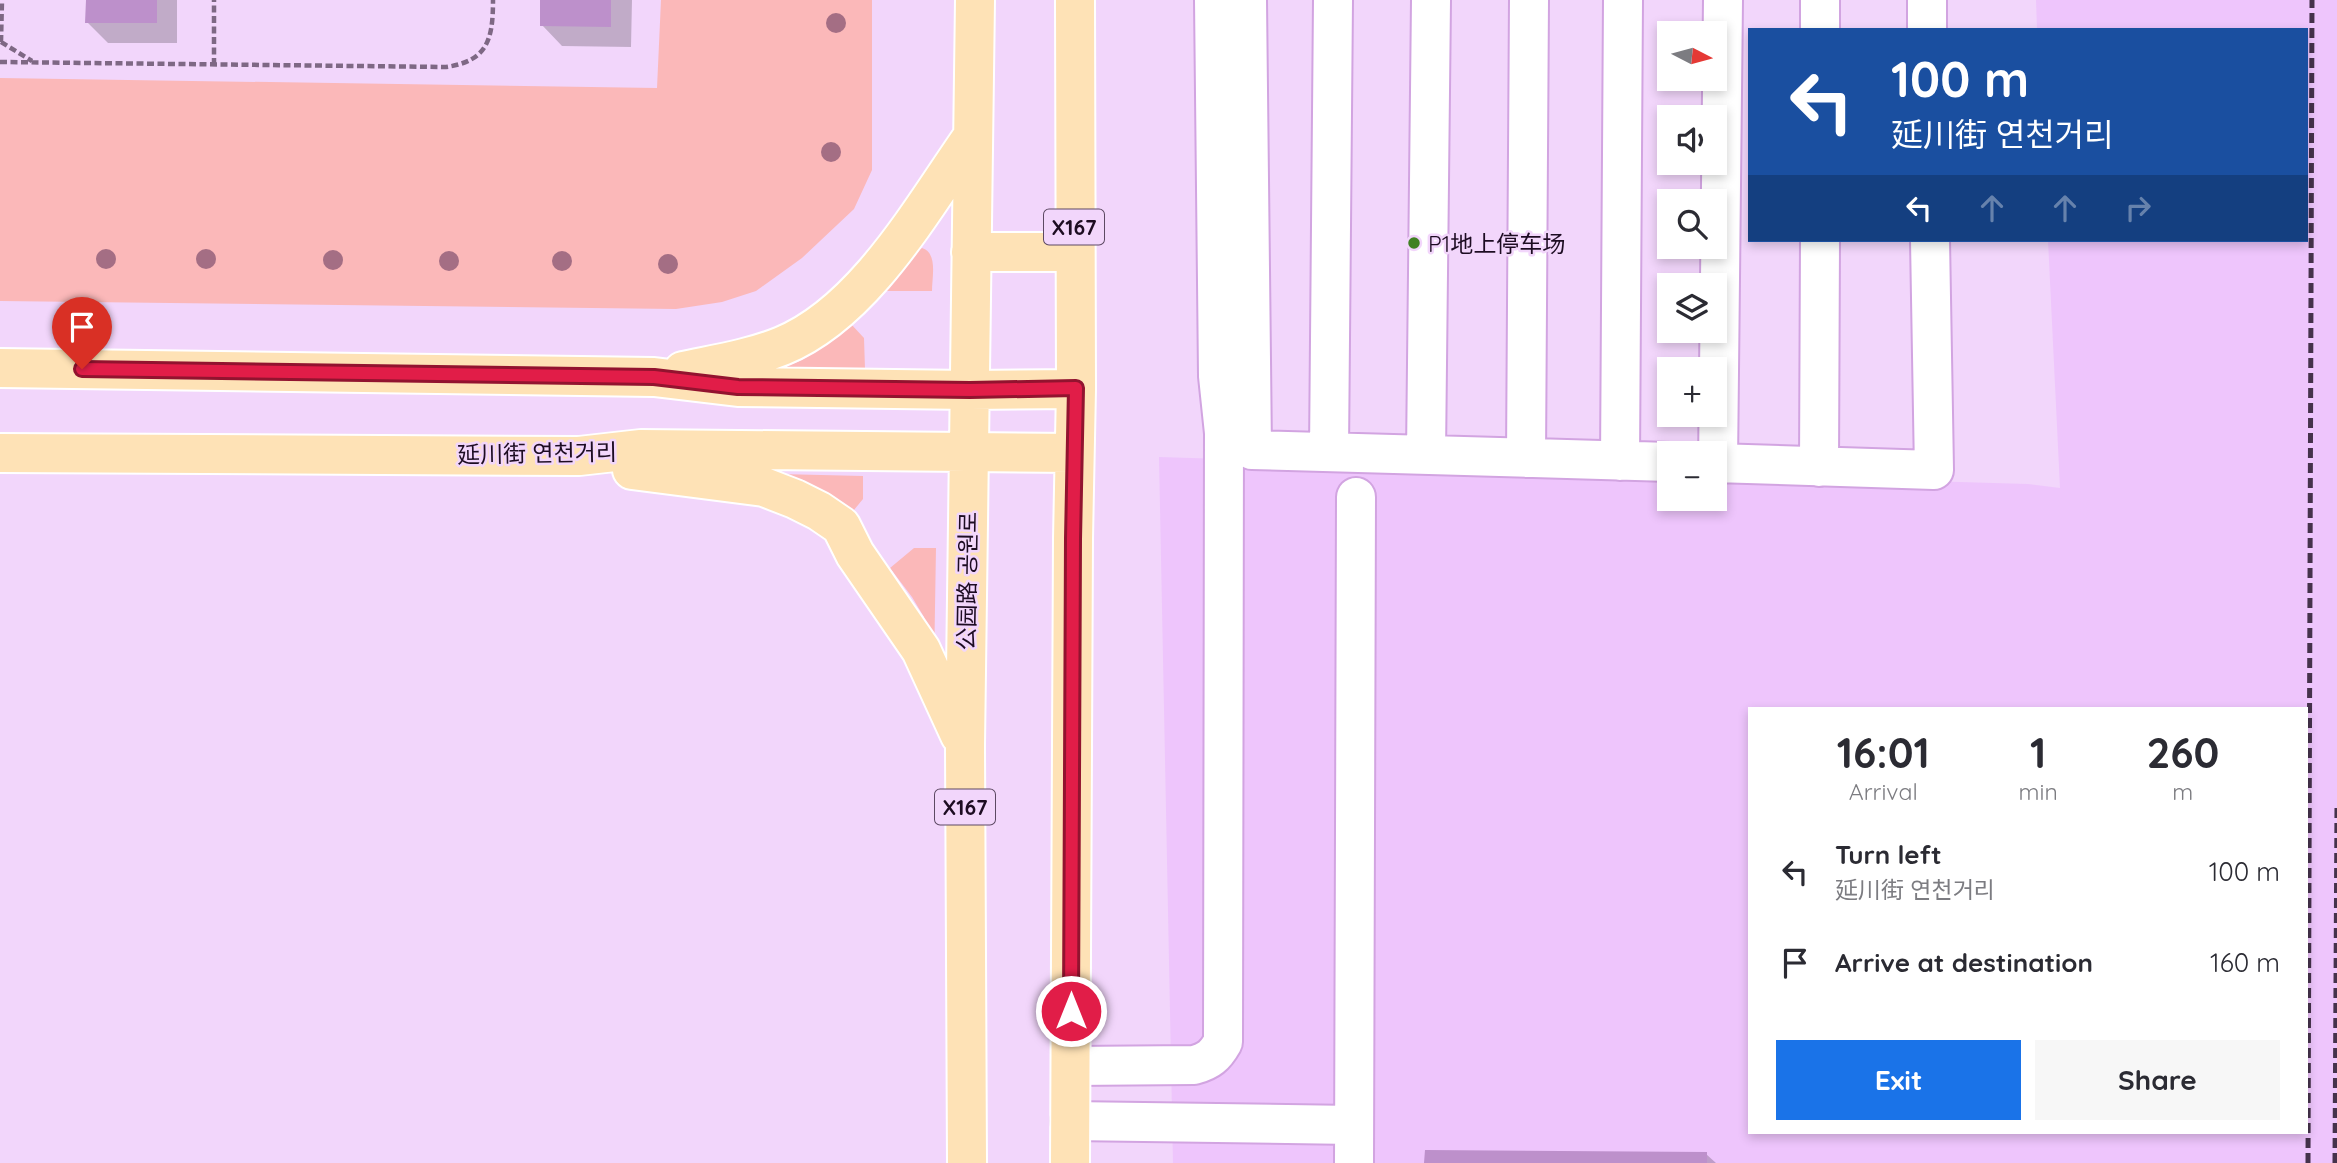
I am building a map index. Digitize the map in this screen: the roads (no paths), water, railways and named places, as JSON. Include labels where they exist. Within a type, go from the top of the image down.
[{"type":"main road","name":"公园路 공원로","points":[[967,1163],[965,746],[975,0]]},
{"type":"main road","name":"X167","points":[[1070,1163],[1076,388],[1075,0]]},
{"type":"main road","points":[[654,377],[775,349],[834,314],[884,263],[973,136]]},
{"type":"main road","points":[[971,252],[1074,252]]},
{"type":"main road","points":[[0,368],[654,377],[738,387],[970,390],[1076,388]]},
{"type":"main road","name":"延川街 연천거리","points":[[0,453],[579,456],[641,449],[1074,453]]},
{"type":"main road","points":[[579,456],[645,473],[764,487],[820,511],[841,526],[855,554],[921,650],[965,746]]},
{"type":"lane","points":[[1071,1066],[1194,1065],[1208,1061],[1223,1042],[1224,433],[1218,376],[1214,0]]},
{"type":"lane","points":[[1247,0],[1252,450],[1657,462]]},
{"type":"lane","points":[[1329,452],[1334,0]]},
{"type":"lane","points":[[1426,455],[1431,0]]},
{"type":"lane","points":[[1526,458],[1529,0]]},
{"type":"lane","points":[[1620,461],[1623,0]]},
{"type":"lane","points":[[1717,441],[1723,0]]},
{"type":"lane","points":[[1820,28],[1821,0]]},
{"type":"lane","points":[[1927,0],[1927,28]]},
{"type":"lane","points":[[1819,467],[1820,242]]},
{"type":"lane","points":[[1727,463],[1934,470],[1930,242]]},
{"type":"lane","points":[[1354,1163],[1356,497]]},
{"type":"lane","points":[[1070,1121],[1354,1125]]},
{"type":"railway","points":[[2308,1163],[2312,0]]},
{"type":"railway","points":[[2335,1163],[2337,805]]},
{"type":"place","name":"P1地上停车场","points":[[1414,243]]}]
